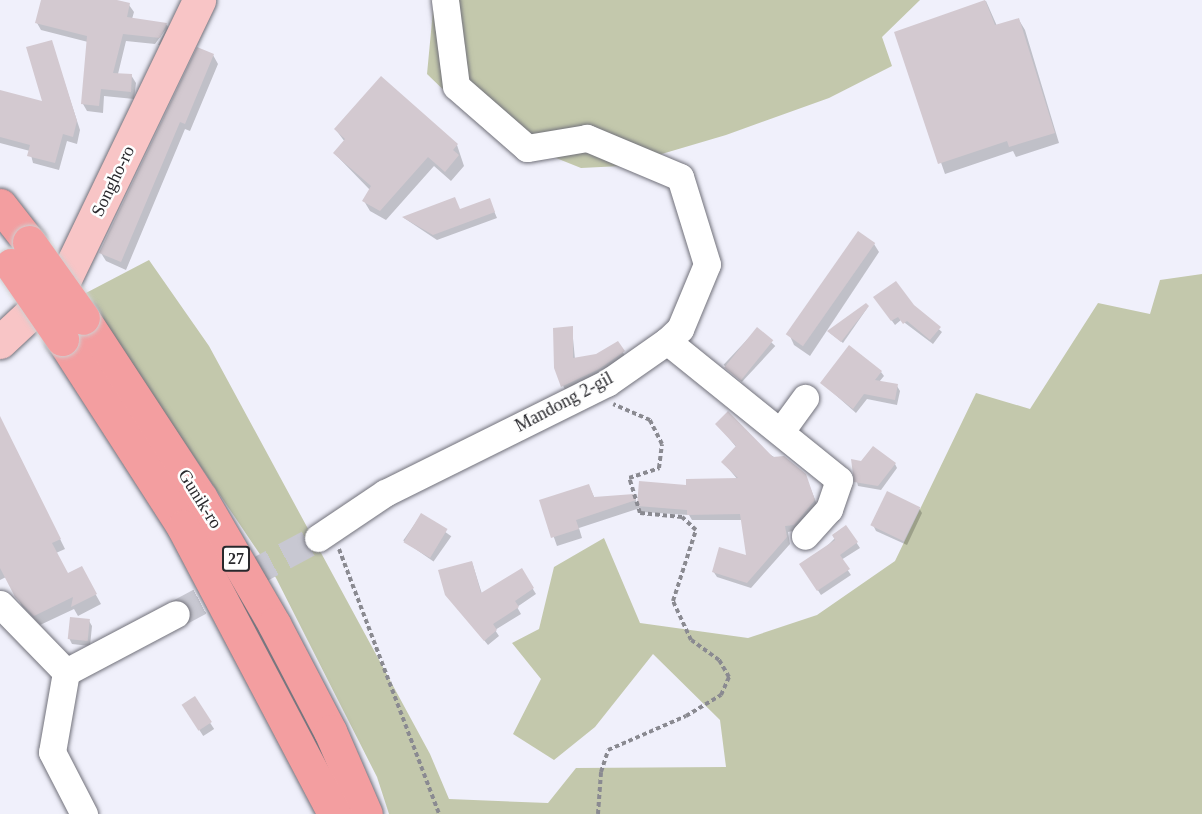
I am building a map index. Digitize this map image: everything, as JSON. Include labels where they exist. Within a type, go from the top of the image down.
[{"type":"highway","name":"Gunik-ro","points":[[0,205],[14,253],[201,498],[274,624],[330,731],[366,814]]},
{"type":"highway","name":"Gunik-ro","points":[[73,328],[183,527],[334,814]]},
{"type":"main road","name":"Songho-ro","points":[[0,342],[63,283],[198,0]]},
{"type":"street","name":"Mandong 2-gil","points":[[324,533],[385,493],[607,383],[667,341],[680,329],[707,264],[680,177],[587,138],[527,148],[456,86],[445,0]]},
{"type":"street","points":[[667,341],[839,480],[829,509],[805,536]]},
{"type":"street","points":[[781,431],[805,398]]},
{"type":"street","points":[[0,604],[66,672]]},
{"type":"street","points":[[66,672],[176,614]]},
{"type":"street","points":[[66,672],[52,752],[84,814]]},
{"type":"path","points":[[598,814],[601,772],[608,750],[695,711],[721,694],[729,677],[719,660],[691,640],[673,601],[696,530],[682,517],[640,513],[629,478],[659,468],[662,444],[650,420],[610,403],[607,383]]},
{"type":"path","points":[[324,533],[369,621],[439,814]]},
{"type":"green space","points":[[434,0],[920,0],[882,37],[892,66],[829,98],[726,135],[621,166],[581,168],[484,129],[427,74]]},
{"type":"green space","points":[[149,260],[209,346],[430,754],[449,799],[548,803],[576,768],[726,767],[720,720],[653,654],[595,727],[554,760],[513,734],[541,679],[512,643],[539,629],[554,567],[604,538],[640,623],[748,638],[817,615],[895,561],[976,393],[1030,409],[1098,303],[1150,314],[1160,280],[1202,274],[1202,814],[389,814],[377,777],[276,578],[84,294]]},
{"type":"building","points":[[41,0],[117,0],[130,3],[127,17],[167,23],[160,38],[123,34],[113,73],[132,74],[131,92],[101,89],[99,106],[81,104],[87,36],[35,23]]},
{"type":"building","points":[[985,0],[995,25],[1019,18],[1055,133],[1009,147],[1007,141],[938,164],[894,32]]},
{"type":"building","points":[[52,40],[77,121],[73,137],[63,134],[55,163],[27,156],[30,145],[0,137],[0,90],[42,101],[26,47]]},
{"type":"building","points":[[197,47],[214,54],[185,124],[180,122],[121,262],[99,253]]},
{"type":"building","points":[[381,76],[458,144],[453,150],[459,155],[445,172],[428,157],[380,211],[362,201],[371,186],[333,153],[345,139],[334,129]]},
{"type":"building","points":[[455,197],[460,209],[490,198],[495,212],[433,235],[402,217]]},
{"type":"building","points":[[858,231],[875,243],[803,346],[786,334]]},
{"type":"building","points":[[896,281],[914,305],[941,327],[930,340],[907,321],[903,324],[898,317],[891,321],[873,297]]},
{"type":"building","points":[[866,303],[869,306],[841,342],[827,331]]},
{"type":"building","points":[[573,326],[573,358],[596,354],[618,341],[625,351],[599,369],[561,387],[554,368],[553,328]]},
{"type":"building","points":[[757,327],[773,340],[741,381],[724,367]]},
{"type":"building","points":[[849,345],[882,371],[875,380],[898,384],[895,400],[864,394],[853,409],[820,383]]},
{"type":"building","points":[[728,411],[773,457],[784,456],[806,474],[815,500],[794,525],[785,526],[787,537],[747,583],[712,572],[719,547],[746,555],[740,514],[687,515],[687,510],[637,506],[639,481],[686,485],[686,479],[738,478],[721,462],[736,446],[715,424]]},
{"type":"building","points":[[0,416],[61,539],[52,543],[68,573],[82,566],[97,594],[71,607],[73,597],[34,616],[15,597],[0,568]]},
{"type":"building","points":[[873,446],[896,463],[878,486],[854,482],[851,459],[861,461]]},
{"type":"building","points":[[589,484],[594,497],[634,494],[636,500],[576,520],[579,529],[551,538],[539,500]]},
{"type":"building","points":[[887,491],[920,507],[904,541],[870,525]]},
{"type":"building","points":[[421,513],[448,529],[430,558],[403,542]]},
{"type":"building","points":[[846,525],[858,542],[840,555],[850,569],[817,591],[799,564],[835,540],[832,535]]},
{"type":"building","points":[[472,561],[481,593],[522,568],[534,588],[515,601],[519,607],[493,624],[497,630],[484,641],[445,595],[438,570]]},
{"type":"building","points":[[70,617],[90,619],[88,641],[68,639]]},
{"type":"building","points":[[195,696],[212,722],[198,731],[182,705]]},
{"type":"tunnel","points":[[176,614],[318,538]]}]
